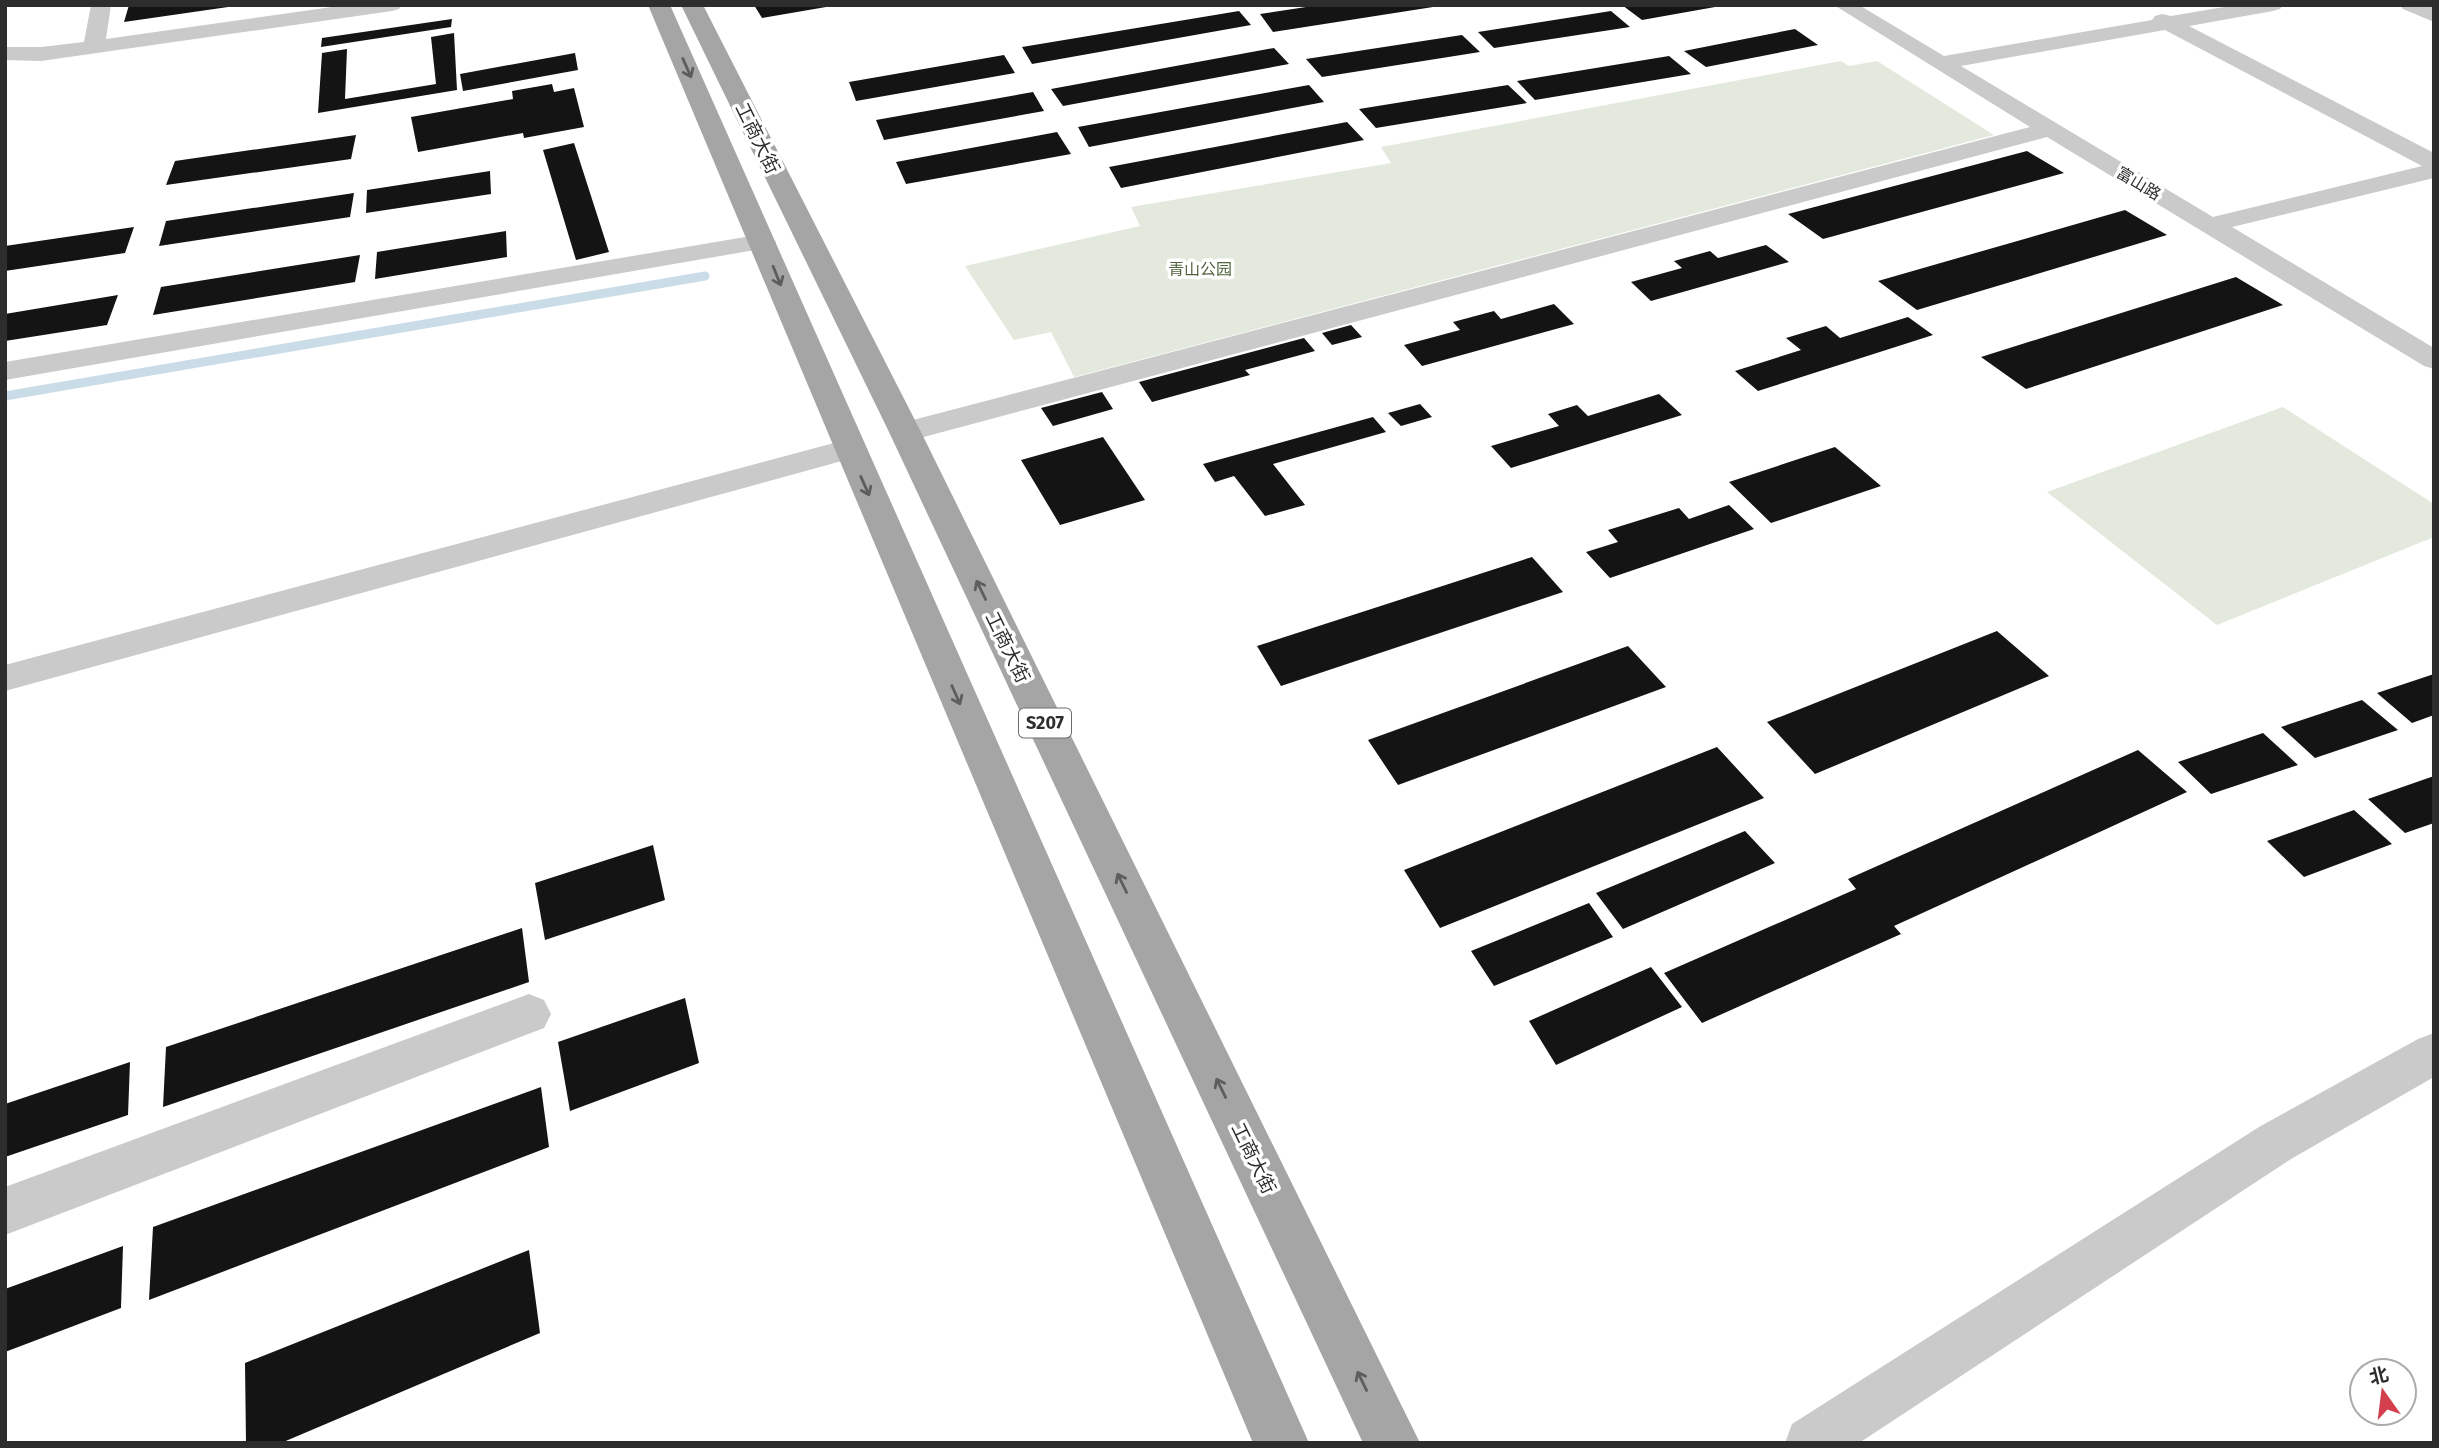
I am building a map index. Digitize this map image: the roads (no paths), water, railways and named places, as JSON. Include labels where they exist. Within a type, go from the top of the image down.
[{"type":"main road","name":"工商大街","points":[[659,5],[1281,1443]]},
{"type":"main road","name":"工商大街","points":[[692,5],[905,432],[1392,1443]]},
{"type":"street","points":[[94,45],[101,5]]},
{"type":"street","points":[[5,53],[41,54],[392,5]]},
{"type":"street","name":"富山路","points":[[1844,5],[2434,360]]},
{"type":"street","points":[[2137,5],[2434,163]]},
{"type":"street","points":[[1940,63],[2168,23],[2231,8],[2273,5]]},
{"type":"street","points":[[2410,5],[2434,16]]},
{"type":"street","points":[[905,432],[2050,129]]},
{"type":"street","points":[[2210,225],[2434,171]]},
{"type":"street","points":[[5,371],[763,242]]},
{"type":"street","points":[[5,678],[849,449]]},
{"type":"street","points":[[5,1211],[529,1014]]},
{"type":"street","points":[[1811,1443],[2276,1143],[2434,1052]]},
{"type":"waterway","points":[[5,396],[705,276]]},
{"type":"park label","name":"青山公园","points":[[1200,269]]}]
